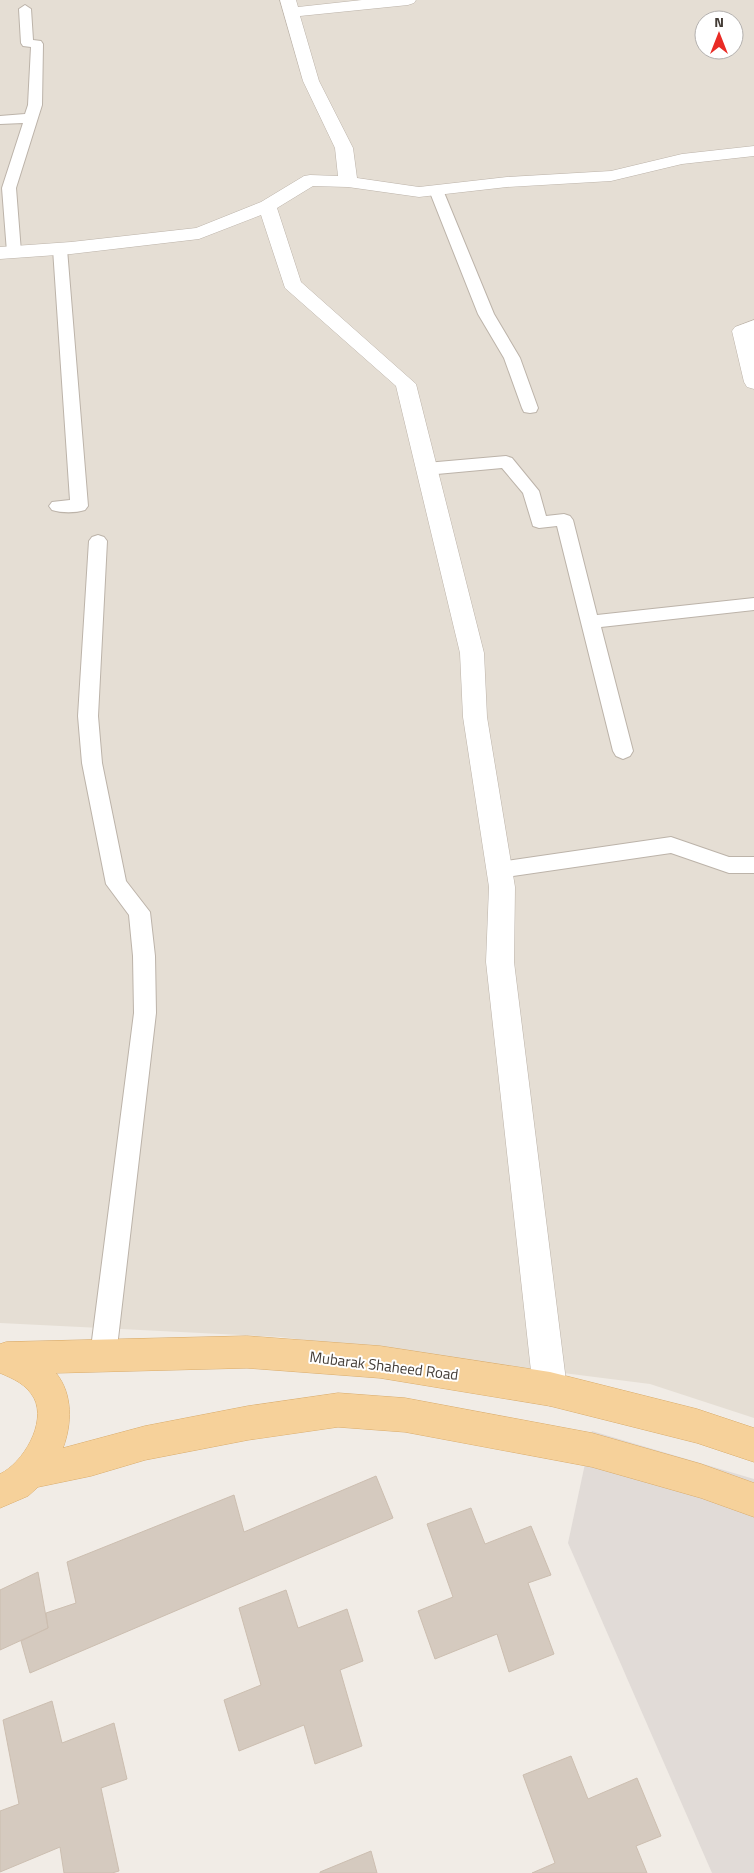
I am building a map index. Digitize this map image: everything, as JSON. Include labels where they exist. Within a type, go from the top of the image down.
[{"type":"main road","name":"Mubarak Shaheed Road","points":[[3,1359],[248,1352],[380,1362],[550,1389],[696,1426],[754,1445]]},
{"type":"main road","points":[[0,1491],[7,1489],[30,1472],[44,1454],[52,1434],[54,1412],[49,1393],[39,1376],[24,1365],[3,1359]]},
{"type":"main road","points":[[30,1472],[91,1460],[154,1442],[248,1423],[338,1410],[405,1414],[592,1450],[701,1481],[754,1500]]},
{"type":"street","points":[[348,182],[344,148],[311,81],[290,6],[408,0]]},
{"type":"street","points":[[7,253],[200,233],[266,206],[310,180],[348,182],[419,192],[507,182],[611,176],[682,160],[754,151]]},
{"type":"street","points":[[266,206],[292,284],[406,384],[472,653],[475,717],[502,887],[500,962],[550,1389]]},
{"type":"street","points":[[754,326],[742,331],[754,382]]},
{"type":"lane","points":[[7,253],[9,188],[35,105],[37,44],[27,44],[25,9]]},
{"type":"lane","points":[[0,120],[31,118]]},
{"type":"lane","points":[[436,190],[486,314],[512,358],[530,408]]},
{"type":"lane","points":[[58,506],[79,506],[60,249]]},
{"type":"lane","points":[[426,469],[506,462],[531,491],[539,522],[564,520],[623,751]]},
{"type":"lane","points":[[98,540],[88,716],[92,763],[116,884],[139,912],[144,956],[145,1013],[103,1356]]},
{"type":"lane","points":[[590,622],[754,604]]},
{"type":"lane","points":[[499,870],[671,845],[729,865],[754,865]]},
{"type":"shaded area","points":[[0,0],[754,0],[754,1418],[650,1384],[281,1337],[0,1323]]},
{"type":"shaded area","points":[[592,1431],[754,1479],[754,1873],[712,1873],[568,1543]]},
{"type":"building","points":[[376,1476],[393,1518],[30,1673],[21,1641],[48,1628],[46,1613],[76,1603],[67,1562],[234,1495],[244,1532]]},
{"type":"building","points":[[471,1508],[485,1544],[531,1526],[551,1575],[528,1583],[554,1654],[509,1672],[497,1634],[435,1659],[418,1611],[453,1597],[427,1524]]},
{"type":"building","points":[[38,1572],[48,1628],[0,1650],[0,1590]]},
{"type":"building","points":[[286,1590],[298,1628],[347,1609],[363,1661],[340,1670],[362,1746],[315,1764],[304,1725],[239,1751],[224,1700],[261,1685],[239,1608]]},
{"type":"building","points":[[52,1701],[62,1743],[114,1723],[127,1779],[101,1788],[119,1871],[112,1873],[64,1873],[60,1847],[0,1872],[0,1811],[19,1804],[3,1720]]},
{"type":"building","points":[[571,1756],[588,1799],[637,1778],[661,1836],[636,1846],[647,1873],[532,1873],[555,1863],[523,1775]]},
{"type":"building","points":[[371,1851],[377,1873],[320,1873],[320,1872]]}]
